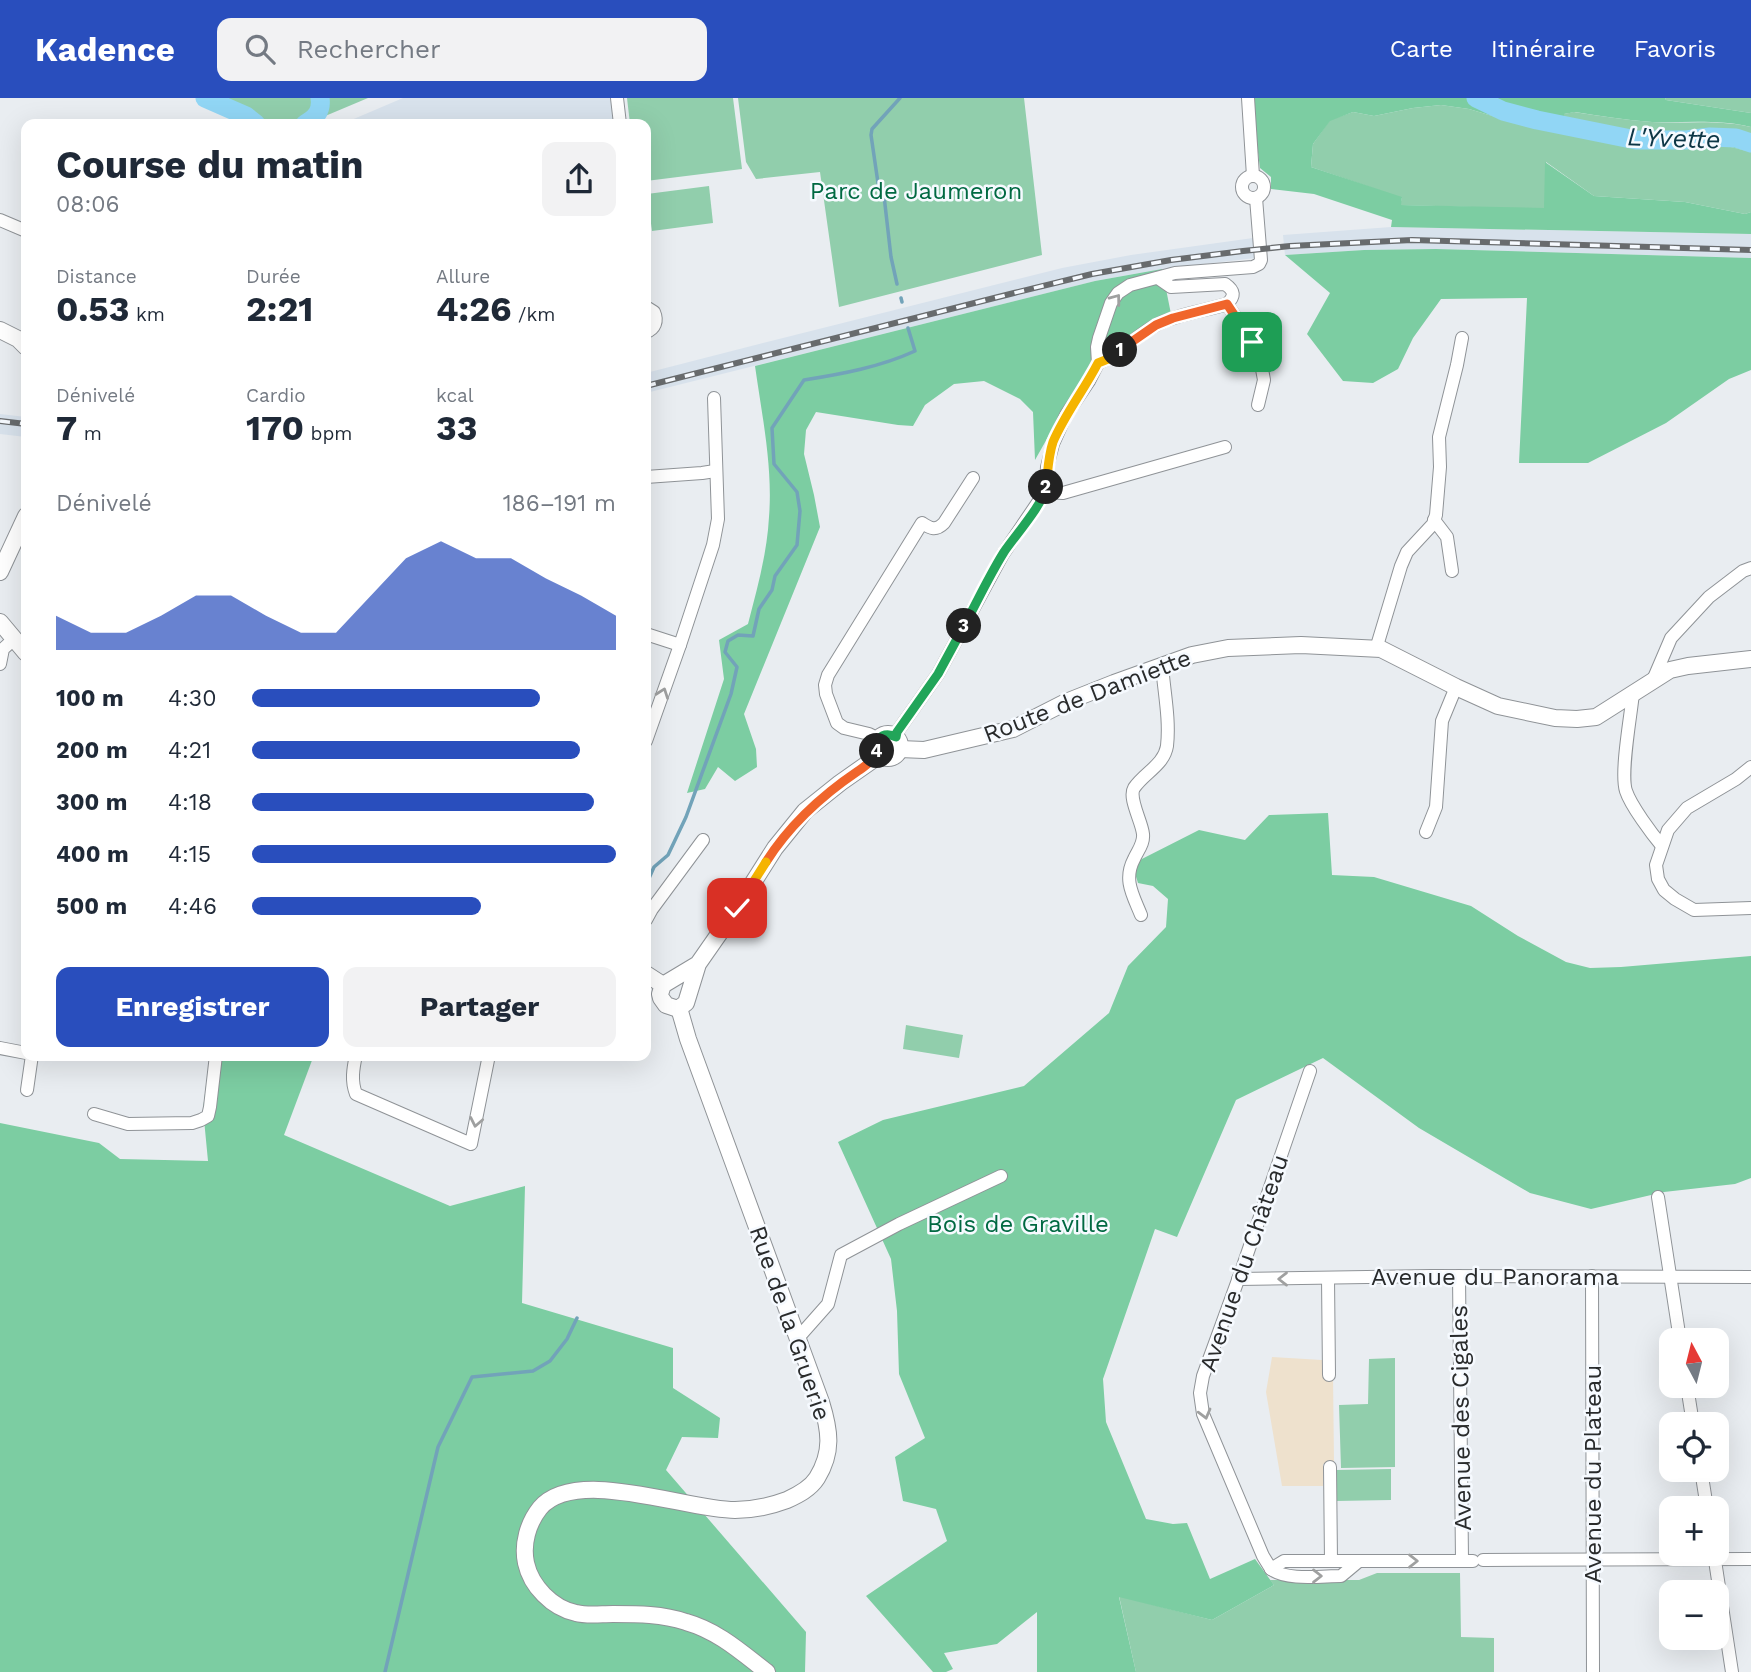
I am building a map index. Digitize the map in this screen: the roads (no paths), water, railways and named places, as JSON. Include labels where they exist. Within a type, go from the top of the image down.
[{"type":"street","points":[[617,98],[619,119]]},
{"type":"street","points":[[898,743],[897,732],[938,674],[1003,554],[1045,492],[1047,467],[1053,444],[1066,415],[1098,363],[1099,338],[1111,303],[1118,293],[1130,285],[1175,273],[1253,267],[1259,264],[1261,260],[1256,198],[1262,194],[1264,187],[1260,178],[1253,176],[1248,98]]},
{"type":"street","points":[[0,220],[21,229]]},
{"type":"street","points":[[1098,363],[1108,359],[1156,325],[1227,304],[1234,295],[1226,284],[1171,287],[1158,278]]},
{"type":"street","points":[[1227,304],[1259,353],[1264,380],[1258,405]]},
{"type":"street","points":[[651,310],[656,320],[651,329]]},
{"type":"street","points":[[0,330],[21,342]]},
{"type":"street","points":[[1376,649],[1407,552],[1433,524],[1440,467],[1439,436],[1462,338]]},
{"type":"street","points":[[651,727],[713,545],[718,519],[714,398]]},
{"type":"street","points":[[1045,492],[1063,493],[1225,447]]},
{"type":"street","points":[[651,477],[715,471]]},
{"type":"street","points":[[698,964],[668,982],[660,994],[663,1002],[670,1008],[684,1001],[698,964],[795,822],[879,747],[869,734],[844,728],[837,723],[826,694],[828,675],[922,523],[932,529],[939,528],[973,478]]},
{"type":"street","points":[[1434,520],[1447,537],[1452,571]]},
{"type":"street","points":[[0,572],[21,527]]},
{"type":"street","points":[[1653,680],[1671,638],[1709,597],[1751,568]]},
{"type":"street","points":[[0,622],[21,647]]},
{"type":"street","points":[[651,636],[680,646]]},
{"type":"street","points":[[0,664],[4,649],[14,639]]},
{"type":"street","name":"Route de Damiette","points":[[879,747],[887,758],[891,758],[898,753],[898,743],[924,750],[1013,730],[1066,702],[1162,665],[1192,655],[1228,648],[1301,645],[1381,649],[1498,705],[1555,718],[1596,717],[1670,670],[1751,659]]},
{"type":"street","points":[[1141,915],[1128,885],[1132,863],[1143,843],[1143,831],[1132,795],[1133,789],[1153,769],[1166,748],[1168,718],[1162,665]]},
{"type":"street","points":[[1426,832],[1436,807],[1442,721],[1457,687]]},
{"type":"street","points":[[1633,693],[1625,763],[1626,792],[1662,846]]},
{"type":"street","points":[[1751,767],[1687,808],[1668,830],[1657,865],[1658,879],[1664,890],[1694,910],[1751,908]]},
{"type":"street","points":[[651,911],[703,840]]},
{"type":"street","points":[[651,976],[668,982],[681,980],[685,983],[688,986],[684,1001]]},
{"type":"street","name":"Rue de la Gruerie","points":[[684,1001],[688,1039],[827,1422],[827,1459],[814,1484],[775,1505],[735,1510],[617,1491],[595,1489],[562,1494],[549,1500],[541,1508],[526,1535],[524,1550],[531,1577],[540,1590],[562,1608],[576,1614],[654,1615],[690,1623],[726,1640],[767,1672]]},
{"type":"street","points":[[0,1048],[21,1052]]},
{"type":"street","points":[[27,1090],[31,1061]]},
{"type":"street","points":[[93,1115],[128,1124],[192,1123],[201,1120],[208,1116],[215,1061]]},
{"type":"street","points":[[355,1061],[352,1084],[356,1094],[471,1144],[488,1061]]},
{"type":"street","name":"Avenue du Château","points":[[1271,1569],[1263,1556],[1203,1413],[1200,1393],[1203,1376],[1310,1071]]},
{"type":"street","points":[[797,1339],[828,1304],[841,1255],[898,1224],[1001,1176]]},
{"type":"street","points":[[1658,1196],[1678,1328]]},
{"type":"street","name":"Avenue du Panorama","points":[[1238,1279],[1460,1276],[1751,1277]]},
{"type":"street","name":"Avenue des Cigales","points":[[1460,1276],[1473,1561]]},
{"type":"street","name":"Avenue du Plateau","points":[[1592,1276],[1593,1672]]},
{"type":"street","points":[[1328,1278],[1329,1375]]},
{"type":"street","points":[[1330,1467],[1331,1561]]},
{"type":"street","points":[[1729,1557],[1751,1559]]},
{"type":"street","points":[[1359,1561],[1341,1576],[1286,1576],[1271,1569],[1284,1561],[1659,1558]]},
{"type":"street","points":[[1716,1566],[1732,1672]]},
{"type":"waterway","name":"L'Yvette","points":[[205,98],[250,119]]},
{"type":"waterway","name":"L'Yvette","points":[[214,102],[217,98]]},
{"type":"waterway","name":"L'Yvette","points":[[312,119],[320,107],[320,98]]},
{"type":"waterway","points":[[897,284],[883,187],[878,183],[871,135],[872,129],[900,98]]},
{"type":"waterway","name":"L'Yvette","points":[[1476,98],[1503,111],[1537,120],[1636,140],[1710,137],[1736,138],[1751,143]]},
{"type":"waterway","points":[[901,298],[902,302]]},
{"type":"waterway","points":[[651,874],[654,867],[668,855],[686,817],[731,694],[737,667],[725,652],[728,641],[738,635],[753,636],[759,609],[772,590],[775,576],[797,545],[800,511],[797,492],[774,464],[772,428],[804,380],[875,366],[915,351],[908,328]]},
{"type":"waterway","points":[[385,1672],[438,1447],[472,1377],[533,1371],[550,1361],[567,1339],[577,1318]]},
{"type":"railway","points":[[651,385],[1092,274],[1243,251],[1412,240],[1751,250]]},
{"type":"railway","points":[[0,421],[21,423]]},
{"type":"park label","name":"Parc de Jaumeron","points":[[916,191]]},
{"type":"park label","name":"Bois de Graville","points":[[1018,1224]]}]
